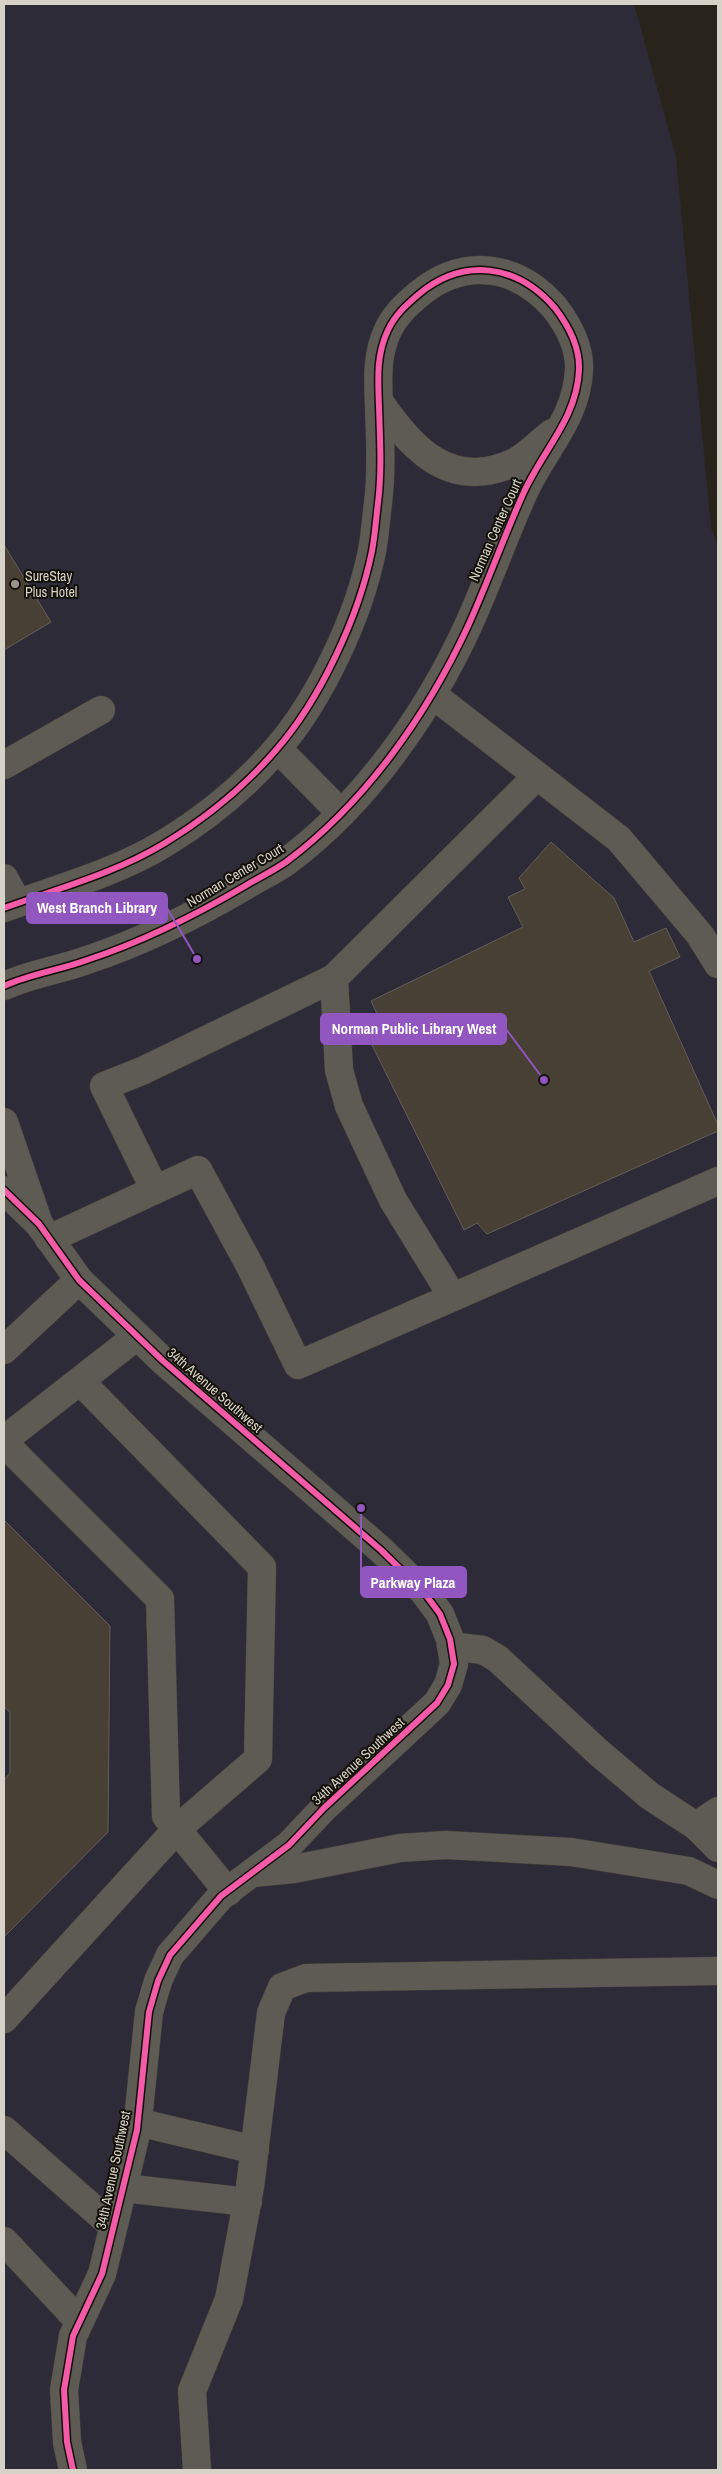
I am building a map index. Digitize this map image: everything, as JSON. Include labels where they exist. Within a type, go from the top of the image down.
[{"type":"street","name":"Norman Center Court","points":[[4,986],[85,961],[157,934],[222,900],[285,862],[341,813],[391,756],[433,695],[468,626],[527,485],[566,422],[575,394],[580,367],[576,345],[563,318],[544,296],[523,280],[499,271],[465,270],[446,276],[428,286],[401,308],[388,329],[381,348],[377,379],[381,479],[372,551],[352,621],[319,689],[278,749],[220,804],[163,845],[97,876],[11,906]]},
{"type":"street","points":[[379,401],[397,428],[419,451],[443,466],[462,472],[486,471],[516,461],[566,422]]},
{"type":"street","points":[[433,695],[619,840],[700,935],[718,964]]},
{"type":"street","points":[[4,765],[101,710]]},
{"type":"street","points":[[278,749],[341,813]]},
{"type":"street","points":[[155,1190],[104,1086],[142,1071],[334,978],[537,776]]},
{"type":"street","points":[[4,878],[11,906]]},
{"type":"street","points":[[334,978],[339,1070],[349,1106],[393,1200],[452,1296]]},
{"type":"street","name":"34th Avenue Southwest","points":[[4,1122],[44,1232]]},
{"type":"street","points":[[44,1232],[155,1190],[198,1170],[250,1266],[298,1365],[718,1181]]},
{"type":"street","name":"34th Avenue Southwest","points":[[4,1190],[44,1232],[80,1280],[162,1360],[381,1550],[416,1584],[440,1614],[451,1646],[454,1664],[448,1685],[437,1703],[324,1808],[289,1845],[253,1874],[221,1896],[170,1955],[158,1981],[149,2012],[137,2122],[102,2274],[73,2336],[64,2390],[67,2442],[73,2470]]},
{"type":"street","points":[[4,1350],[80,1280]]},
{"type":"street","points":[[137,1336],[4,1441],[160,1599],[166,1816],[228,1892]]},
{"type":"street","points":[[4,2020],[177,1829],[258,1759],[262,1567],[80,1381]]},
{"type":"street","points":[[451,1646],[482,1650],[498,1658],[598,1752],[650,1796],[696,1826],[718,1848]]},
{"type":"street","points":[[696,1826],[718,1811]]},
{"type":"street","points":[[253,1874],[294,1869],[400,1848],[446,1844],[571,1852],[689,1871],[718,1885]]},
{"type":"street","points":[[197,2470],[192,2391],[228,2299],[248,2202],[270,2013],[282,1987],[306,1978],[718,1971]]},
{"type":"street","points":[[137,2122],[255,2150]]},
{"type":"street","points":[[4,2130],[113,2226]]},
{"type":"street","points":[[123,2188],[248,2202]]},
{"type":"street","points":[[4,2241],[79,2321]]},
{"type":"shaded area","points":[[4,4],[634,4],[676,157],[711,528],[718,546],[718,2470],[4,2470]]},
{"type":"building","name":"SureStay Plus Hotel","points":[[4,545],[51,622],[4,650]]},
{"type":"building","points":[[551,842],[614,898],[634,942],[666,928],[680,957],[649,971],[718,1125],[718,1131],[487,1234],[477,1223],[464,1230],[367,1035],[383,1027],[371,1001],[523,927],[508,897],[525,889],[519,878]]},
{"type":"building","points":[[4,1520],[110,1626],[108,1832],[4,1937],[4,1780],[10,1773],[10,1712],[4,1707]]},
{"type":"cycle path","points":[[4,908],[106,872],[165,843],[224,801],[276,750],[308,707],[336,656],[348,629],[366,576],[374,539],[380,479],[379,368],[381,349],[391,325],[397,315],[419,294],[436,282],[454,274],[472,271],[490,271],[507,274],[524,282],[540,293],[555,308],[569,329],[578,353],[577,387],[572,403],[566,419],[524,492],[468,626],[452,659],[413,724],[391,755],[342,813],[315,839],[276,868],[207,908],[148,937],[87,960],[24,978],[4,986]]},
{"type":"cycle path","points":[[4,1190],[39,1224],[79,1280],[162,1360],[381,1550],[423,1591],[440,1614],[450,1639],[454,1664],[448,1685],[437,1703],[324,1808],[289,1845],[221,1896],[170,1955],[158,1981],[149,2012],[137,2130],[102,2274],[73,2336],[64,2390],[67,2442],[73,2470]]},
{"type":"place","name":"SureStay Plus Hotel","points":[[15,584]]},
{"type":"place","name":"West Branch Library","points":[[197,959]]},
{"type":"place","name":"Norman Public Library West","points":[[544,1080]]},
{"type":"place","name":"Parkway Plaza","points":[[361,1508]]}]
